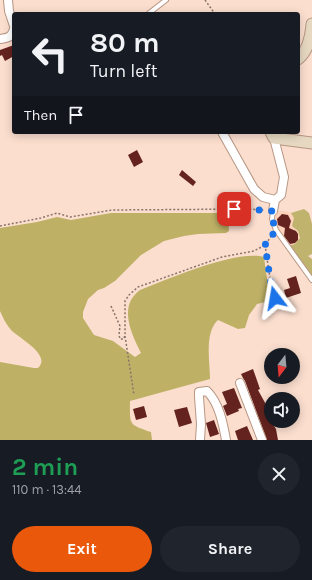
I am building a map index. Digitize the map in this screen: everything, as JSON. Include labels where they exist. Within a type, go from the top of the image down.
[{"type":"street","points":[[8,0],[12,21]]},
{"type":"street","points":[[300,58],[311,37],[312,24]]},
{"type":"street","points":[[0,39],[8,38],[12,34]]},
{"type":"street","points":[[223,134],[254,189],[263,197],[275,200]]},
{"type":"street","points":[[272,211],[275,200],[281,195],[284,177],[273,135],[312,143]]},
{"type":"street","points":[[240,383],[262,440]]},
{"type":"street","points":[[200,440],[201,424],[198,396],[199,392],[201,391],[206,391],[213,397],[219,412],[226,440]]},
{"type":"lane","points":[[151,12],[166,0]]},
{"type":"lane","points":[[272,211],[272,219],[276,230],[312,280]]},
{"type":"path","points":[[205,0],[214,12]]},
{"type":"path","points":[[0,226],[41,218],[57,213],[70,217],[112,210],[249,209],[272,211]]},
{"type":"path","points":[[134,395],[125,334],[125,302],[129,295],[138,287],[222,257],[254,251],[265,245],[276,230]]},
{"type":"path","points":[[265,245],[272,291],[275,298],[284,303],[289,302]]},
{"type":"path","points":[[111,306],[120,326],[120,339],[124,339],[125,334]]},
{"type":"shaded area","points":[[304,209],[309,213],[312,224],[312,254],[308,256],[312,259],[312,276],[288,246],[295,244],[300,238],[298,231],[292,226],[294,218],[291,213]]},
{"type":"shaded area","points":[[276,211],[286,211],[291,213],[294,218],[293,226],[300,234],[300,238],[295,244],[288,246],[286,243],[276,223]]},
{"type":"shaded area","points":[[111,213],[228,213],[229,231],[226,233],[184,236],[164,241],[141,255],[115,281],[98,290],[88,299],[83,312],[83,318],[94,335],[113,341],[135,357],[141,353],[128,320],[129,304],[133,296],[140,290],[202,266],[237,257],[264,257],[270,301],[257,304],[249,315],[245,328],[238,329],[218,320],[211,332],[209,340],[210,379],[130,401],[130,415],[132,422],[134,425],[151,432],[152,440],[0,440],[0,362],[38,368],[41,363],[41,358],[33,347],[11,330],[0,311],[0,228],[57,217],[71,220]]},
{"type":"building","points":[[12,46],[12,57],[5,61],[2,55],[0,56],[0,50]]},
{"type":"building","points":[[137,150],[143,162],[134,167],[128,155]]},
{"type":"building","points":[[182,170],[196,182],[193,186],[179,175]]},
{"type":"building","points":[[282,214],[288,215],[291,221],[289,228],[296,231],[298,234],[298,240],[295,243],[290,244],[284,236],[285,228],[278,225],[277,219]]},
{"type":"building","points":[[296,276],[301,293],[286,298],[284,290],[290,288],[287,279]]},
{"type":"building","points":[[253,369],[260,389],[258,390],[264,401],[264,428],[275,428],[278,440],[267,440],[241,374]]},
{"type":"building","points":[[234,388],[242,408],[238,409],[239,411],[227,416],[223,406],[227,404],[222,392]]},
{"type":"building","points":[[144,406],[147,417],[136,420],[133,409]]},
{"type":"building","points":[[187,407],[192,423],[179,427],[174,410]]},
{"type":"building","points":[[214,420],[219,434],[210,437],[206,423]]},
{"type":"building","points":[[247,426],[253,440],[238,440],[235,431]]},
{"type":"route","points":[[234,209],[272,211],[272,219],[276,230],[265,245],[272,291],[275,298]]}]
